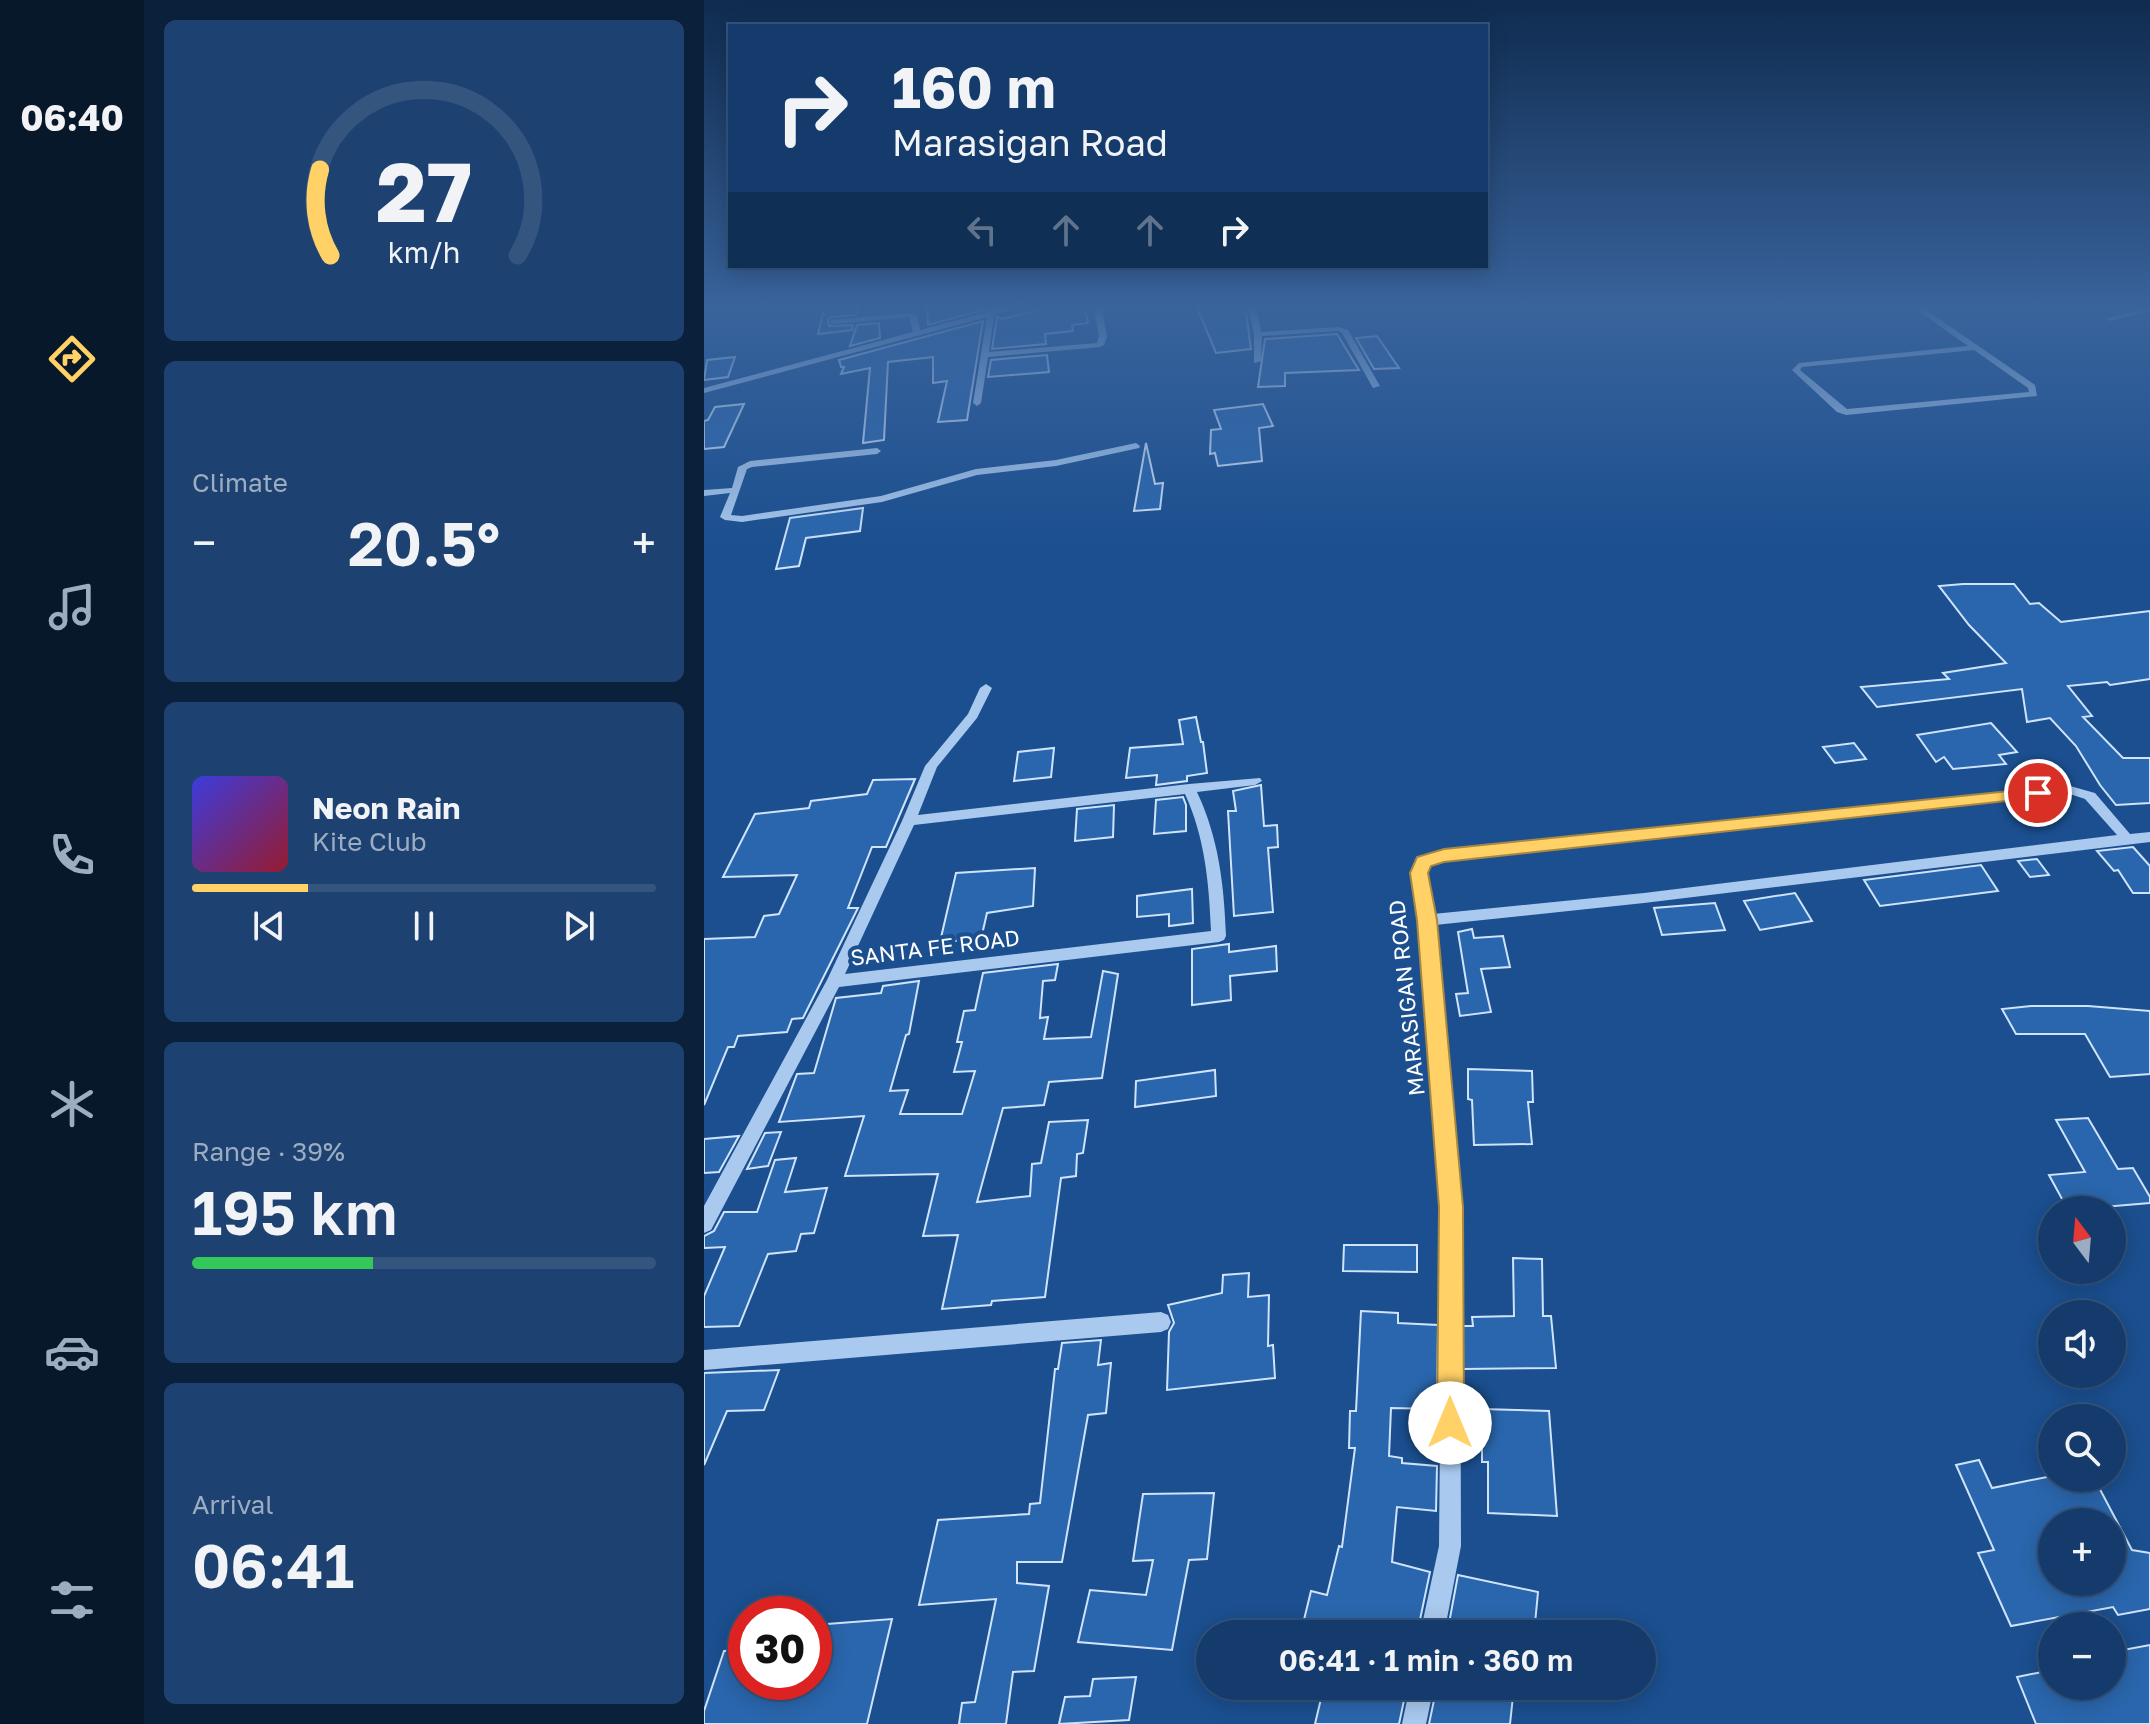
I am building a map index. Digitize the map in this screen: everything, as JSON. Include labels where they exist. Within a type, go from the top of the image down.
[{"type":"street","points":[[704,391],[724,385]]},
{"type":"street","points":[[977,403],[980,385]]},
{"type":"street","points":[[1813,385],[1846,412],[2034,394],[2030,385]]},
{"type":"street","points":[[877,451],[746,465],[725,517],[729,519],[882,499],[976,472],[1056,463],[1136,446]]},
{"type":"street","points":[[704,493],[736,490]]},
{"type":"street","points":[[834,981],[909,821],[931,766],[973,715],[986,688]]},
{"type":"street","points":[[909,821],[1255,781]]},
{"type":"street","name":"SANTA FE ROAD","points":[[704,1224],[834,981],[1219,936],[1216,860],[1204,819],[1189,788]]},
{"type":"street","name":"MARASIGAN ROAD","points":[[1435,1620],[1450,1546],[1451,1207],[1427,920],[1419,873],[1424,862],[1444,856],[2070,790],[2090,796],[2123,832],[2125,839]]},
{"type":"street","points":[[1427,920],[1644,898],[2150,837]]},
{"type":"street","points":[[704,1360],[736,1360],[1161,1322]]},
{"type":"street","points":[[1414,1724],[1419,1700]]},
{"type":"building","points":[[868,385],[887,385],[884,440],[863,443]]},
{"type":"building","points":[[946,385],[973,385],[967,420],[938,422]]},
{"type":"building","points":[[744,404],[724,447],[704,449],[704,421],[708,420],[715,407]]},
{"type":"building","points":[[1263,404],[1273,426],[1259,428],[1262,461],[1218,466],[1215,453],[1210,454],[1211,430],[1221,429],[1214,410]]},
{"type":"building","points":[[1146,443],[1155,484],[1163,483],[1160,509],[1134,511]]},
{"type":"building","points":[[863,508],[860,531],[806,538],[799,566],[776,569],[790,518]]},
{"type":"building","points":[[2014,584],[2030,604],[2039,603],[2061,622],[2150,611],[2150,679],[2110,685],[2107,682],[2068,686],[2092,716],[2083,717],[2123,758],[2150,758],[2150,803],[2116,805],[2076,746],[2050,718],[2027,722],[2022,689],[1877,707],[1861,687],[1949,679],[1943,673],[2006,663],[1969,625],[1939,586]]},
{"type":"building","points":[[1196,717],[1207,773],[1187,776],[1187,781],[1156,785],[1157,775],[1126,778],[1130,748],[1183,744],[1179,720]]},
{"type":"building","points":[[1991,723],[2017,752],[1999,755],[2006,764],[1953,769],[1944,757],[1936,762],[1917,735]]},
{"type":"building","points":[[1854,743],[1866,759],[1835,763],[1823,747]]},
{"type":"building","points":[[1054,748],[1051,777],[1014,781],[1018,752]]},
{"type":"building","points":[[915,779],[886,847],[872,847],[848,908],[858,908],[803,1018],[792,1019],[787,1032],[738,1036],[734,1047],[728,1047],[704,1105],[704,939],[755,937],[764,916],[779,914],[797,875],[723,877],[755,814],[809,808],[811,801],[867,794],[873,780]]},
{"type":"building","points":[[1261,785],[1264,826],[1277,825],[1278,847],[1268,848],[1273,912],[1234,916],[1228,811],[1236,811],[1233,791]]},
{"type":"building","points":[[1183,797],[1186,831],[1154,834],[1156,800]]},
{"type":"building","points":[[1114,805],[1113,837],[1075,841],[1077,809]]},
{"type":"building","points":[[2133,847],[2150,866],[2150,893],[2133,893],[2118,870],[2114,871],[2097,851]]},
{"type":"building","points":[[2037,859],[2049,875],[2030,877],[2018,861]]},
{"type":"building","points":[[1981,865],[1998,891],[1880,906],[1864,880]]},
{"type":"building","points":[[1035,868],[1033,906],[987,913],[981,939],[940,942],[956,873]]},
{"type":"building","points":[[1192,889],[1193,923],[1169,926],[1169,914],[1137,917],[1137,896]]},
{"type":"building","points":[[1795,893],[1812,921],[1760,930],[1744,901]]},
{"type":"building","points":[[1715,903],[1725,930],[1662,935],[1654,908]]},
{"type":"building","points":[[1472,929],[1474,938],[1503,936],[1510,967],[1481,969],[1491,1012],[1460,1016],[1456,994],[1468,993],[1458,932]]},
{"type":"building","points":[[1229,944],[1229,952],[1276,946],[1277,971],[1230,976],[1231,1000],[1192,1005],[1192,949]]},
{"type":"building","points":[[1058,964],[1055,980],[1043,981],[1040,1018],[1048,1017],[1044,1039],[1091,1037],[1103,971],[1118,974],[1102,1078],[1049,1082],[1044,1105],[1003,1108],[977,1202],[1030,1196],[1032,1164],[1041,1163],[1049,1122],[1088,1120],[1083,1153],[1077,1154],[1076,1176],[1061,1178],[1045,1297],[942,1309],[958,1235],[923,1236],[938,1174],[845,1176],[864,1116],[779,1122],[797,1074],[814,1073],[836,998],[881,993],[883,986],[919,981],[909,1034],[906,1035],[890,1091],[908,1090],[900,1114],[962,1114],[975,1071],[954,1072],[962,1042],[957,1042],[964,1011],[975,1010],[983,973]]},
{"type":"building","points":[[2031,1006],[2150,1011],[2150,1074],[2110,1077],[2085,1034],[2016,1034],[2002,1009]]},
{"type":"building","points":[[1468,1069],[1532,1071],[1533,1102],[1528,1102],[1532,1144],[1474,1145]]},
{"type":"building","points":[[1215,1070],[1216,1096],[1135,1107],[1136,1081]]},
{"type":"building","points":[[2088,1118],[2118,1169],[2133,1168],[2150,1197],[2150,1203],[2126,1205],[2126,1196],[2060,1196],[2049,1175],[2085,1172],[2056,1120]]},
{"type":"building","points":[[781,1132],[768,1166],[747,1169],[765,1133]]},
{"type":"building","points":[[739,1136],[719,1172],[704,1173],[704,1139]]},
{"type":"building","points":[[796,1158],[785,1192],[827,1188],[814,1233],[801,1234],[796,1251],[768,1254],[739,1326],[704,1327],[704,1296],[725,1247],[704,1248],[704,1236],[714,1231],[724,1212],[757,1212],[775,1160]]},
{"type":"building","points":[[1344,1245],[1417,1245],[1417,1272],[1343,1271]]},
{"type":"building","points":[[1513,1258],[1542,1259],[1543,1316],[1551,1316],[1556,1368],[1463,1369],[1463,1326],[1473,1326],[1472,1317],[1514,1316]]},
{"type":"building","points":[[1249,1273],[1248,1297],[1269,1295],[1268,1346],[1273,1345],[1275,1378],[1167,1390],[1169,1332],[1174,1323],[1168,1305],[1222,1293],[1223,1275]]},
{"type":"building","points":[[1361,1311],[1398,1313],[1398,1323],[1438,1325],[1437,1409],[1391,1408],[1389,1456],[1402,1458],[1402,1463],[1437,1466],[1436,1511],[1397,1507],[1392,1562],[1430,1572],[1420,1620],[1304,1620],[1311,1591],[1327,1595],[1339,1546],[1342,1547],[1355,1448],[1349,1448],[1350,1411],[1356,1411]]},
{"type":"building","points":[[1101,1340],[1098,1365],[1111,1363],[1106,1413],[1088,1415],[1062,1562],[1017,1562],[1017,1583],[1049,1586],[1034,1671],[1013,1672],[1006,1724],[959,1724],[962,1703],[975,1702],[996,1599],[919,1605],[938,1520],[1029,1514],[1030,1504],[1040,1503],[1055,1369],[1058,1369],[1062,1343]]},
{"type":"building","points":[[779,1370],[764,1410],[727,1411],[704,1465],[704,1373]]},
{"type":"building","points":[[1482,1409],[1549,1411],[1557,1516],[1488,1513],[1488,1462],[1482,1462]]},
{"type":"building","points":[[1979,1460],[1992,1488],[2038,1479],[2038,1492],[2101,1492],[2110,1508],[2038,1508],[2038,1596],[2126,1596],[2126,1539],[2132,1550],[2150,1553],[2150,1609],[2126,1614],[2116,1612],[2113,1607],[2086,1612],[2038,1612],[2038,1621],[2011,1626],[1978,1553],[1994,1550],[1956,1465]]},
{"type":"building","points":[[1214,1493],[1207,1559],[1189,1560],[1172,1650],[1078,1642],[1090,1590],[1146,1595],[1153,1560],[1133,1561],[1143,1494]]},
{"type":"building","points":[[1458,1575],[1538,1592],[1535,1620],[1450,1620]]},
{"type":"building","points":[[892,1619],[867,1724],[704,1724],[704,1711],[724,1651],[728,1651],[728,1700],[832,1700],[832,1624]]},
{"type":"building","points":[[2150,1645],[2150,1724],[2036,1724],[2017,1677],[2038,1673],[2038,1700],[2126,1700],[2126,1649]]},
{"type":"building","points":[[1136,1677],[1129,1720],[1059,1724],[1065,1697],[1090,1696],[1093,1679]]},
{"type":"building","points":[[1321,1700],[1404,1700],[1399,1724],[1315,1724]]},
{"type":"building","points":[[1434,1700],[1513,1700],[1510,1724],[1429,1724]]},
{"type":"route","points":[[1450,1423],[1451,1207],[1427,920],[1419,873],[1424,862],[1444,856],[2038,793]]}]
